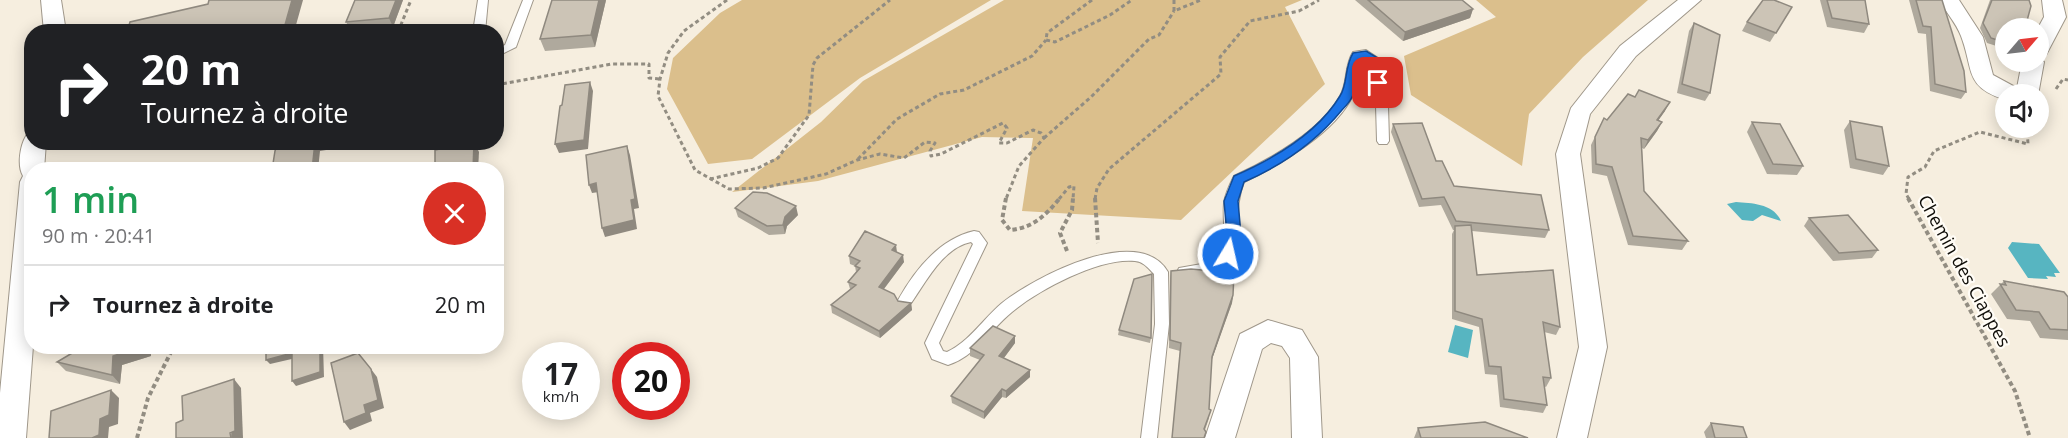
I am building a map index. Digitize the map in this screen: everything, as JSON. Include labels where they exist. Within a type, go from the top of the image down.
[{"type":"street","points":[[51,0],[54,24]]},
{"type":"street","points":[[1572,438],[1593,348],[1568,154],[1579,113],[1628,51],[1691,0]]},
{"type":"street","points":[[1949,0],[1972,37],[1982,78],[1995,88]]},
{"type":"street","points":[[2049,29],[2055,17],[2052,0]]},
{"type":"street","points":[[11,438],[24,280]]},
{"type":"street","points":[[1220,438],[1250,342],[1268,331],[1292,338],[1304,357],[1307,438]]},
{"type":"lane","points":[[480,24],[483,0]]},
{"type":"lane","points":[[504,50],[510,47],[528,0]]},
{"type":"lane","points":[[1161,272],[1217,267],[1228,254],[1234,235],[1231,201],[1239,179],[1261,170],[1301,145],[1330,117],[1347,95],[1352,64],[1358,56],[1366,54],[1376,60],[1382,105],[1383,141]]},
{"type":"lane","points":[[904,302],[945,250],[963,237],[974,236],[980,243],[932,343],[937,355],[948,359],[963,353],[1014,302],[1099,260],[1130,255],[1148,259],[1161,272],[1162,324],[1149,438]]},
{"type":"path","points":[[401,24],[411,0]]},
{"type":"path","points":[[727,0],[684,31],[668,53],[660,79],[658,96],[694,170],[729,189],[763,188],[826,174],[857,160],[880,154],[903,158],[925,142],[935,143],[930,151],[931,156],[945,154],[973,139],[986,128],[1003,123],[1007,128],[999,143],[1007,143],[1033,130],[1041,133],[1044,138]]},
{"type":"path","points":[[709,180],[758,168],[778,158],[809,116],[813,65],[817,58],[890,0]]},
{"type":"path","points":[[857,160],[897,119],[940,94],[964,90],[1032,56],[1046,40],[1047,33],[1092,0]]},
{"type":"path","points":[[1046,40],[1055,42],[1110,15],[1132,0]]},
{"type":"path","points":[[1174,0],[1174,11],[1159,35],[1149,39],[1091,97],[1023,157],[1008,185],[1002,220],[1010,230],[1022,230],[1036,224],[1069,187],[1074,186],[1072,210],[1060,233],[1068,254],[1084,260],[1099,260],[1096,189],[1107,171],[1136,145],[1162,127],[1203,87],[1221,74],[1220,57],[1250,21],[1299,11],[1319,0]]},
{"type":"path","points":[[1174,11],[1201,0]]},
{"type":"path","points":[[504,84],[612,64],[649,64],[649,78],[660,79]]},
{"type":"path","name":"Chemin des Ciappes","points":[[1995,136],[1980,132],[1934,151],[1925,167],[1908,177],[1906,194],[2015,392],[2030,438]]},
{"type":"path","name":"Chemin des Ciappes","points":[[2004,138],[2028,144],[2028,138]]},
{"type":"path","points":[[137,438],[148,398],[170,354]]},
{"type":"shaded area","points":[[742,0],[991,0],[860,78],[752,159],[708,164],[667,89],[673,58],[720,13]]},
{"type":"shaded area","points":[[1004,0],[1302,0],[1285,7],[1325,84],[1181,220],[1022,211],[1033,138],[982,137],[818,181],[732,192],[821,122],[863,81]]},
{"type":"shaded area","points":[[1476,0],[1648,0],[1583,57],[1529,114],[1522,166],[1411,95],[1404,56],[1496,17]]},
{"type":"water","points":[[1736,202],[1768,208],[1778,215],[1781,221],[1762,215],[1753,221],[1742,220],[1727,204]]},
{"type":"water","points":[[2012,242],[2039,244],[2060,273],[2054,273],[2056,277],[2046,276],[2048,279],[2028,278],[2008,248]]},
{"type":"water","points":[[1455,325],[1473,330],[1468,358],[1448,352]]},
{"type":"building","points":[[209,0],[292,0],[285,24],[129,24],[208,4]]},
{"type":"building","points":[[355,0],[396,0],[389,18],[346,22]]},
{"type":"building","points":[[552,0],[599,0],[591,35],[540,39]]},
{"type":"building","points":[[1368,0],[1462,0],[1473,9],[1405,32]]},
{"type":"building","points":[[1763,0],[1774,0],[1792,7],[1776,33],[1747,22]]},
{"type":"building","points":[[1827,0],[1865,0],[1869,24],[1832,18]]},
{"type":"building","points":[[1916,0],[1942,0],[1964,71],[1966,92],[1935,84],[1931,27],[1923,26]]},
{"type":"building","points":[[1992,0],[2029,0],[2031,6],[2028,18],[1995,18],[1995,39],[1991,38],[1983,23]]},
{"type":"building","points":[[1694,23],[1720,35],[1710,93],[1682,84]]},
{"type":"building","points":[[590,82],[584,140],[555,144],[565,85]]},
{"type":"building","points":[[1639,90],[1670,102],[1657,120],[1662,122],[1648,140],[1641,138],[1644,191],[1688,241],[1633,236],[1612,167],[1596,164],[1595,137],[1604,118],[1607,120],[1628,94],[1635,97]]},
{"type":"building","points":[[1850,121],[1882,127],[1889,166],[1856,159]]},
{"type":"building","points":[[1752,122],[1780,124],[1803,166],[1773,164]]},
{"type":"building","points":[[1422,123],[1436,161],[1442,161],[1454,186],[1541,195],[1549,230],[1456,221],[1444,197],[1422,199],[1393,124]]},
{"type":"building","points":[[627,146],[635,199],[631,200],[634,220],[602,228],[596,183],[589,185],[586,155]]},
{"type":"building","points":[[314,150],[313,162],[273,162],[275,151]]},
{"type":"building","points":[[435,150],[474,150],[473,162],[435,162]]},
{"type":"building","points":[[753,192],[767,193],[796,206],[785,217],[783,225],[767,226],[735,208]]},
{"type":"building","points":[[1848,215],[1878,250],[1839,253],[1809,218]]},
{"type":"building","points":[[1471,225],[1477,275],[1553,270],[1560,327],[1543,322],[1551,378],[1543,377],[1547,405],[1504,399],[1501,367],[1489,366],[1482,319],[1455,311],[1455,226]]},
{"type":"building","points":[[865,231],[896,245],[892,250],[903,255],[879,287],[894,294],[898,301],[911,303],[879,331],[831,305],[856,285],[848,282],[860,268],[855,266],[860,261],[849,256]]},
{"type":"building","points":[[1191,269],[1234,273],[1233,295],[1212,357],[1209,409],[1211,410],[1204,429],[1206,432],[1204,438],[1172,438],[1181,343],[1170,340],[1171,271]]},
{"type":"building","points":[[1152,274],[1151,338],[1119,330],[1134,279]]},
{"type":"building","points":[[2004,281],[2064,292],[2068,297],[2068,330],[2050,329],[2039,312],[2016,310],[2000,284],[2006,285]]},
{"type":"building","points":[[993,326],[1015,336],[999,356],[1030,370],[1006,391],[1002,389],[984,412],[951,396],[984,355],[970,348]]},
{"type":"building","points":[[70,354],[119,354],[113,356],[112,375],[57,362]]},
{"type":"building","points":[[266,354],[288,354],[266,360]]},
{"type":"building","points":[[292,354],[320,354],[320,372],[292,381]]},
{"type":"building","points":[[359,354],[371,369],[378,400],[364,405],[366,413],[344,422],[331,363]]},
{"type":"building","points":[[234,379],[235,431],[230,433],[231,438],[176,438],[176,423],[183,420],[182,396]]},
{"type":"building","points":[[111,390],[109,415],[100,419],[99,435],[92,438],[49,438],[51,411]]},
{"type":"building","points":[[1485,422],[1528,438],[1421,438],[1418,428]]},
{"type":"building","points":[[1711,423],[1743,427],[1747,438],[1715,438]]},
{"type":"route","points":[[1228,254],[1234,235],[1231,201],[1239,179],[1261,170],[1301,145],[1330,117],[1347,95],[1352,64],[1358,56],[1366,54],[1376,60],[1378,83]]}]
